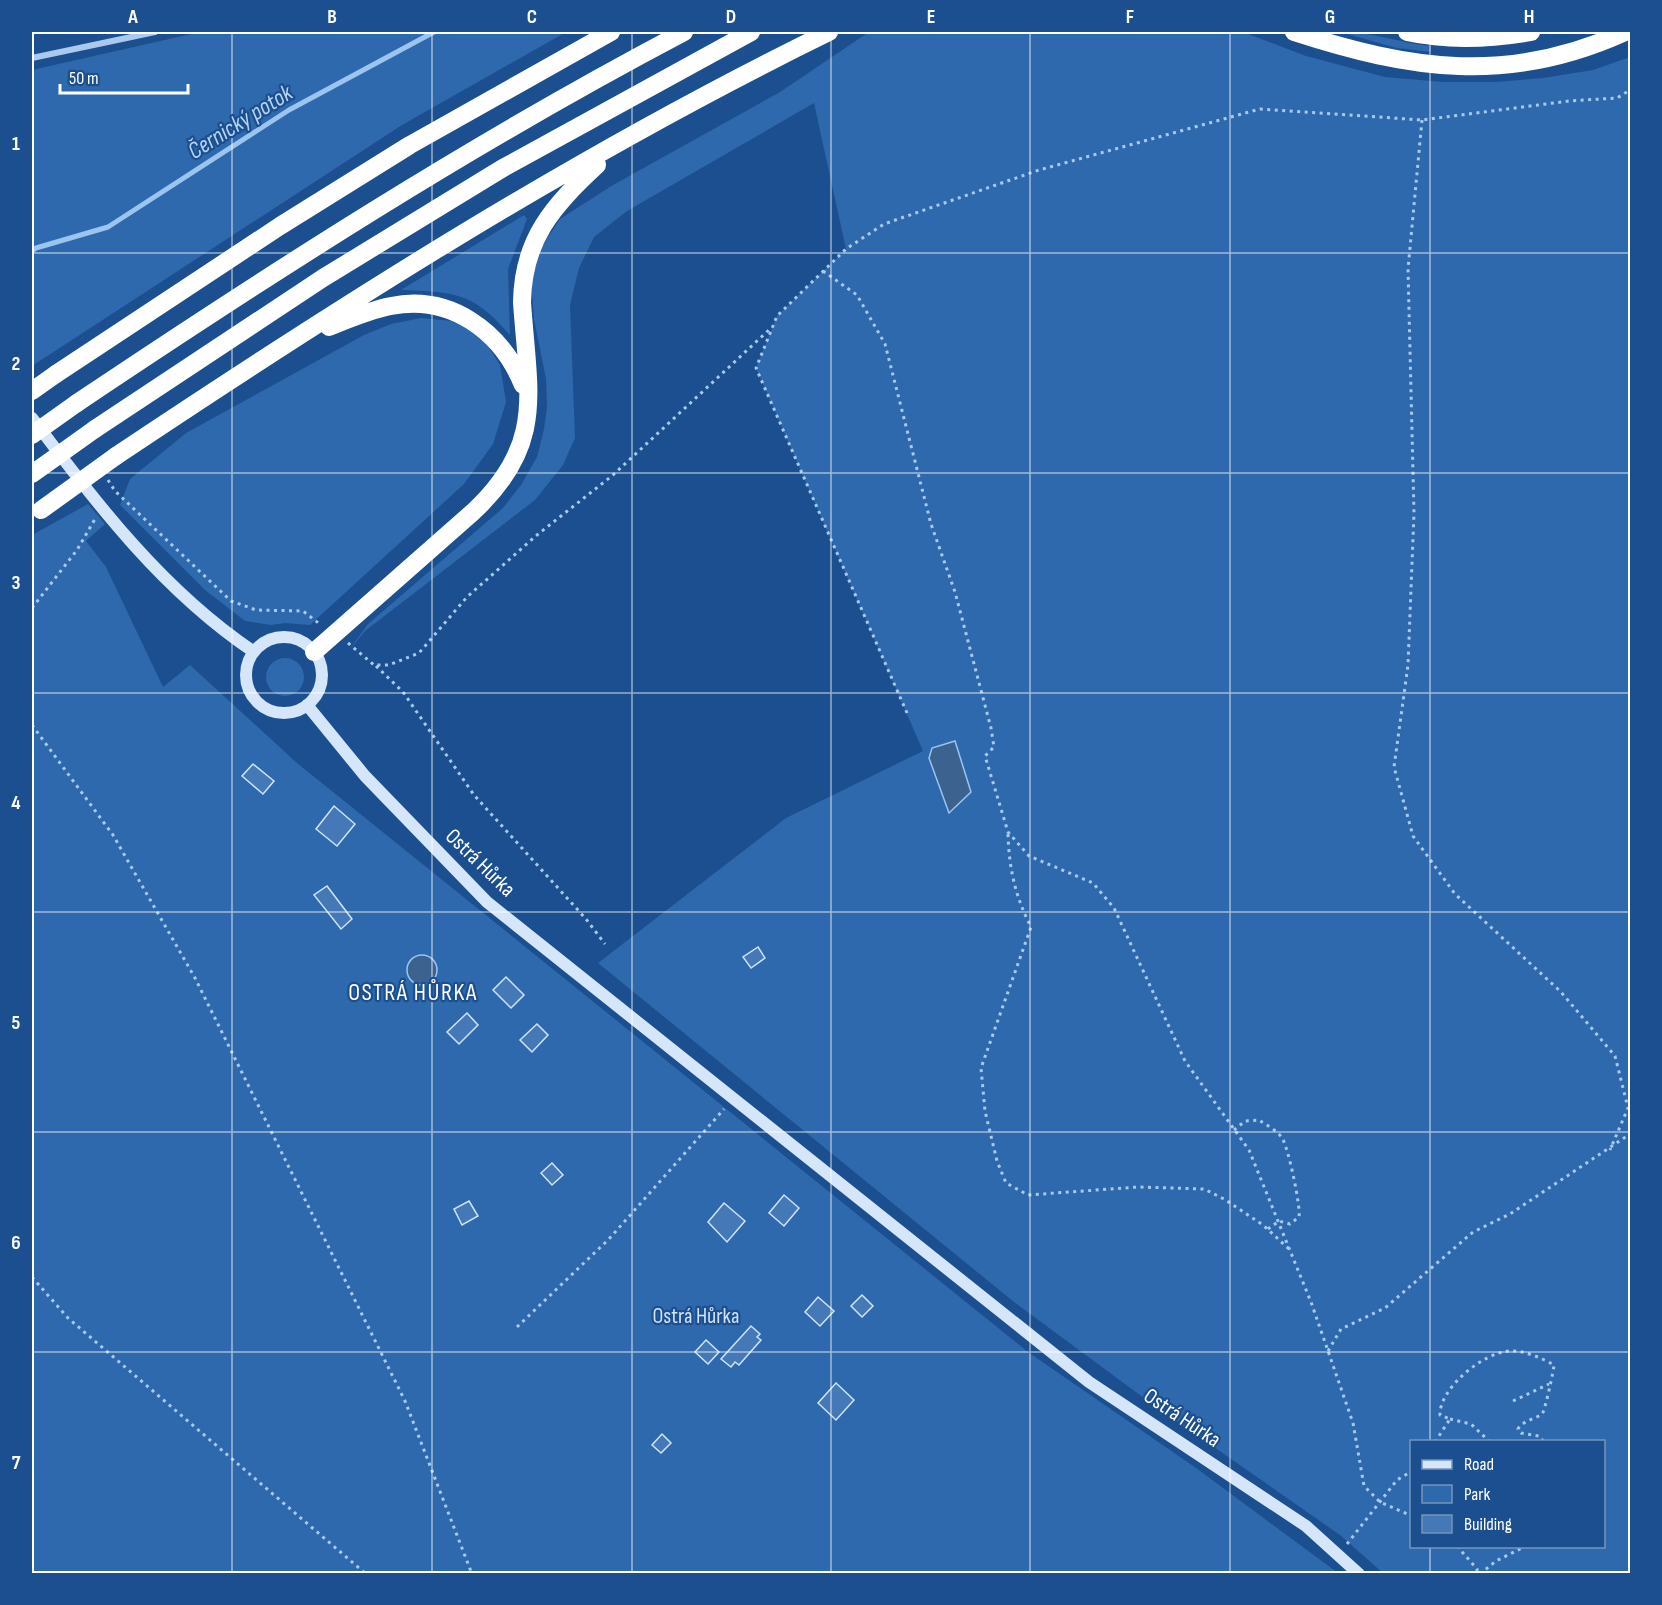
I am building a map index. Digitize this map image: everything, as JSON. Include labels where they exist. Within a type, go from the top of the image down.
[{"type":"highway","points":[[32,391],[320,201],[439,129],[611,32]]},
{"type":"highway","points":[[32,435],[305,252],[474,148],[684,32]]},
{"type":"highway","points":[[32,474],[95,429],[323,278],[503,168],[751,32]]},
{"type":"highway","points":[[36,513],[116,456],[283,346],[524,198],[621,143],[829,32]]},
{"type":"highway","points":[[1294,32],[1383,58],[1412,63],[1473,66],[1534,60],[1591,45],[1625,32]]},
{"type":"highway","points":[[1407,32],[1448,38],[1474,38],[1531,32]]},
{"type":"highway","points":[[314,652],[329,631],[473,512],[502,483],[522,444],[528,403],[522,302],[530,252],[545,220],[556,205],[621,143]]},
{"type":"highway","points":[[283,346],[389,306],[412,304],[435,306],[464,316],[489,333],[510,359],[528,403]]},
{"type":"main road","points":[[32,418],[101,509],[174,588],[206,617],[254,652]]},
{"type":"main road","points":[[284,637],[306,644],[314,652],[322,674],[315,696],[308,705],[297,711],[273,711],[254,697],[246,675],[254,652],[273,639],[284,637]]},
{"type":"main road","name":"Ostrá Hůrka","points":[[308,705],[365,776],[487,902],[1089,1382],[1306,1526],[1359,1574]]},
{"type":"street","points":[[32,58],[155,32]]},
{"type":"path","points":[[907,713],[756,368],[777,316],[846,249],[884,224],[1040,170],[1260,109],[1422,120],[1569,101],[1617,98],[1630,90]]},
{"type":"path","points":[[1422,120],[1408,269],[1414,513],[1408,665],[1394,766],[1413,836],[1455,894],[1561,993],[1615,1056],[1628,1108],[1610,1150]]},
{"type":"path","points":[[823,271],[857,295],[885,344],[931,524],[954,592],[991,728],[994,747],[985,756],[1008,832],[1010,871],[1020,907],[1031,927],[981,1068],[985,1111],[997,1161],[1006,1183],[1028,1195],[1138,1187],[1204,1190],[1224,1198],[1268,1229],[1290,1250]]},
{"type":"path","points":[[374,665],[389,665],[419,652],[467,597],[537,535],[613,475],[772,327]]},
{"type":"path","points":[[115,490],[231,601],[256,610],[303,611],[374,665],[403,692],[474,795],[586,919],[605,944]]},
{"type":"path","points":[[32,608],[77,550],[101,509]]},
{"type":"path","points":[[32,724],[112,835],[195,978],[405,1401],[472,1574]]},
{"type":"path","points":[[1008,832],[1029,856],[1093,883],[1114,908],[1185,1061],[1249,1150],[1279,1221],[1353,1423],[1364,1485],[1380,1502],[1410,1515]]},
{"type":"path","points":[[517,1327],[609,1239],[733,1098]]},
{"type":"path","points":[[1234,1130],[1245,1121],[1259,1120],[1282,1138],[1292,1166],[1300,1212],[1295,1222],[1279,1221],[1268,1229]]},
{"type":"path","points":[[1328,1352],[1341,1329],[1385,1308],[1473,1232],[1510,1214],[1610,1150],[1630,1134]]},
{"type":"path","points":[[32,1277],[68,1318],[366,1574]]},
{"type":"path","points":[[1488,1440],[1471,1424],[1440,1415],[1443,1397],[1450,1392],[1458,1379],[1494,1354],[1510,1351],[1545,1360],[1554,1365],[1555,1371],[1549,1384],[1547,1406],[1542,1414],[1520,1424],[1518,1429],[1521,1433],[1539,1436],[1542,1440]]},
{"type":"path","points":[[1513,1401],[1549,1384]]},
{"type":"path","points":[[1436,1440],[1450,1419]]},
{"type":"path","points":[[1338,1555],[1398,1480],[1410,1472]]},
{"type":"path","points":[[1459,1548],[1479,1574],[1496,1561],[1522,1548]]},
{"type":"green space","points":[[200,32],[566,32],[402,125],[32,366],[32,70]]},
{"type":"green space","points":[[869,32],[1243,32],[1306,56],[1385,77],[1443,82],[1496,82],[1543,78],[1593,70],[1630,57],[1630,1573],[1383,1573],[1340,1535],[1148,1401],[1014,1302],[598,963],[786,818],[923,751],[756,368],[777,316],[846,249],[814,103],[627,211],[594,237],[579,268],[570,305],[575,438],[563,465],[535,500],[365,631],[347,653],[368,624],[503,508],[521,485],[537,457],[547,407],[546,379],[534,319],[531,280],[539,251],[560,219],[613,185],[780,92]]},
{"type":"green space","points":[[1340,32],[1363,33],[1431,46],[1431,52],[1397,48]]},
{"type":"green space","points":[[524,215],[527,219],[508,269],[510,335],[485,310],[462,297],[436,292],[401,290]]},
{"type":"green space","points":[[421,318],[452,321],[480,334],[500,365],[506,402],[493,444],[464,484],[310,625],[285,623],[271,625],[245,621],[205,590],[120,505],[130,479],[186,433],[364,335],[391,324]]},
{"type":"green space","points":[[88,504],[105,524],[86,541],[106,567],[163,687],[190,665],[297,763],[1028,1352],[1196,1468],[1338,1573],[32,1574],[32,535]]},
{"type":"green space","points":[[285,658],[298,664],[304,677],[298,690],[285,696],[272,690],[266,677],[272,664]]},
{"type":"shaded area","points":[[955,741],[971,792],[949,813],[929,758],[932,748]]},
{"type":"shaded area","points":[[422,955],[433,959],[437,970],[433,981],[422,985],[411,981],[407,970],[411,959]]},
{"type":"building","points":[[253,764],[274,781],[263,794],[242,776]]},
{"type":"building","points":[[334,806],[355,824],[337,846],[316,829]]},
{"type":"building","points":[[327,886],[352,919],[341,929],[314,895]]},
{"type":"building","points":[[758,947],[765,958],[751,968],[743,957]]},
{"type":"building","points":[[506,977],[524,995],[511,1008],[493,990]]},
{"type":"building","points":[[467,1013],[478,1025],[459,1044],[447,1032]]},
{"type":"building","points":[[537,1024],[548,1035],[532,1052],[520,1040]]},
{"type":"building","points":[[552,1163],[563,1175],[552,1185],[541,1173]]},
{"type":"building","points":[[784,1195],[799,1208],[784,1226],[769,1213]]},
{"type":"building","points":[[469,1201],[478,1216],[462,1225],[454,1209]]},
{"type":"building","points":[[724,1203],[745,1221],[727,1242],[708,1222]]},
{"type":"building","points":[[862,1295],[873,1306],[862,1317],[851,1306]]},
{"type":"building","points":[[818,1297],[834,1311],[820,1326],[805,1312]]},
{"type":"building","points":[[751,1326],[760,1334],[757,1337],[761,1340],[739,1365],[735,1362],[731,1367],[721,1359]]},
{"type":"building","points":[[706,1340],[719,1352],[708,1364],[695,1352]]},
{"type":"building","points":[[836,1383],[854,1400],[836,1420],[818,1403]]},
{"type":"building","points":[[662,1434],[671,1443],[661,1453],[652,1445]]},
{"type":"waterway","name":"Černický potok","points":[[32,251],[108,227],[289,110],[434,32]]},
{"type":"district","name":"OSTRÁ HŮRKA","points":[[413,992]]}]
